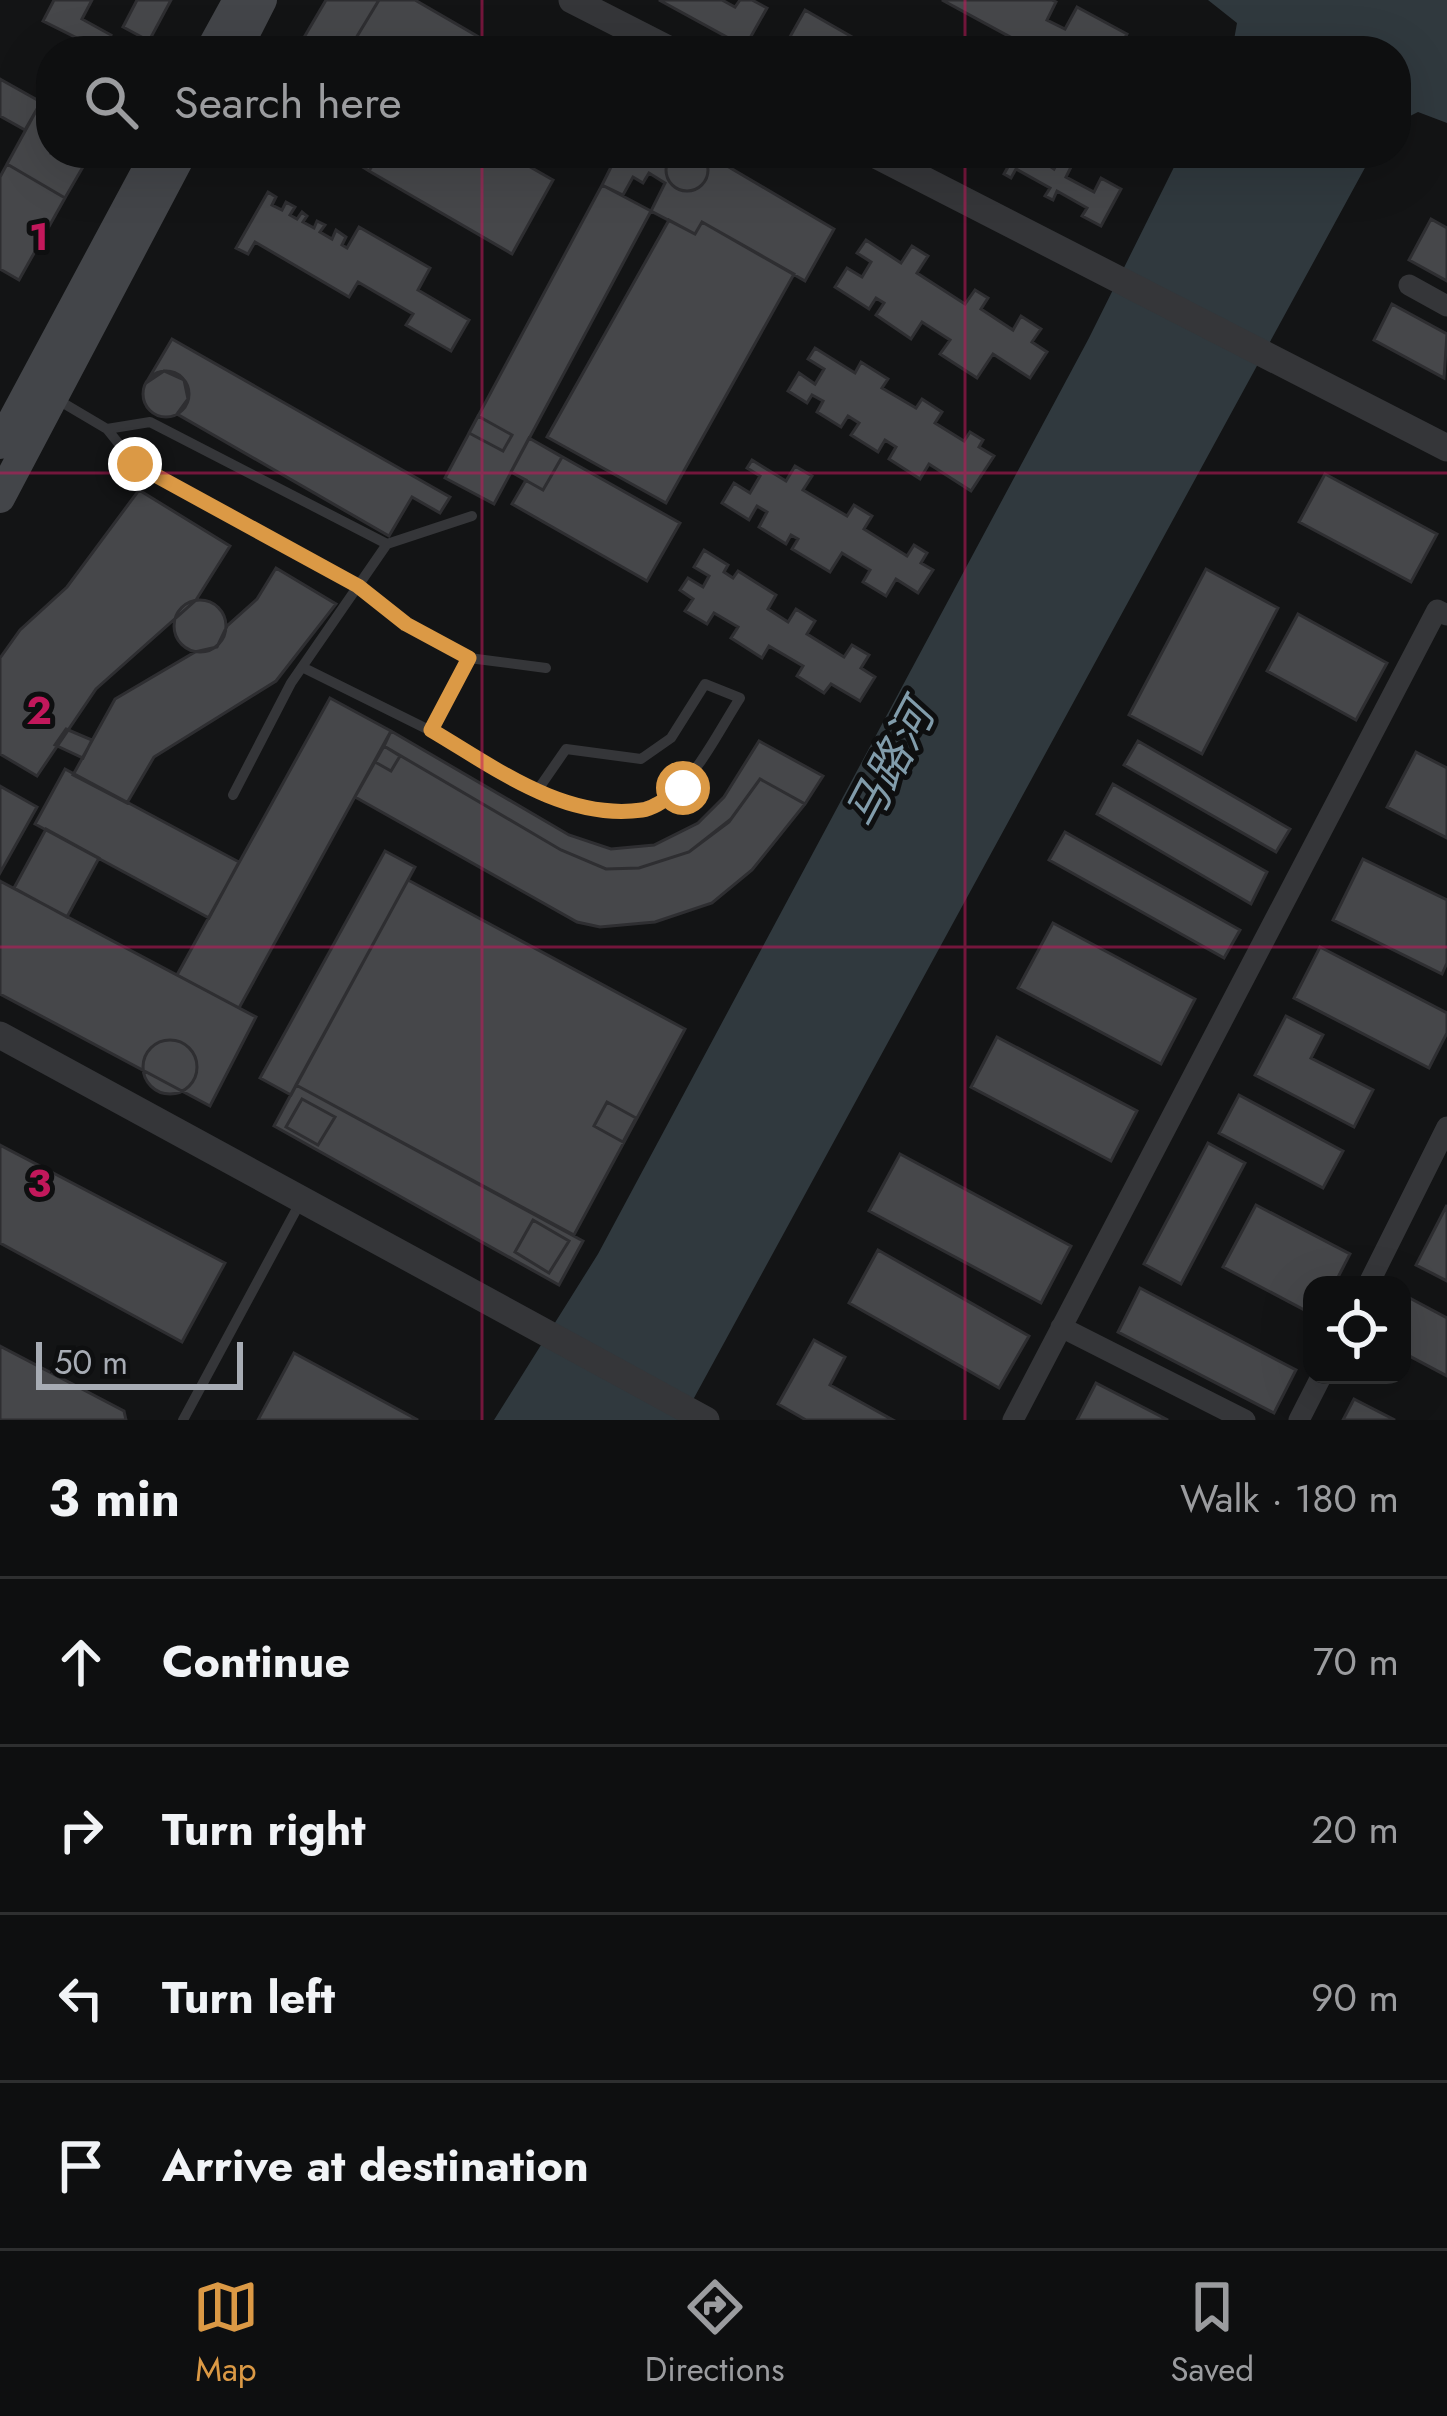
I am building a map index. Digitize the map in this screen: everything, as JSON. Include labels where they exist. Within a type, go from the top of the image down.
[{"type":"main road","points":[[218,36],[238,0]]},
{"type":"main road","points":[[244,36],[262,0]]},
{"type":"main road","points":[[0,444],[148,168]]},
{"type":"main road","points":[[0,499],[174,168]]},
{"type":"street","points":[[572,0],[643,36]]},
{"type":"street","points":[[901,168],[1447,448]]},
{"type":"street","points":[[1408,285],[1447,306]]},
{"type":"street","points":[[1013,1420],[1437,610],[1447,615]]},
{"type":"street","points":[[0,1035],[304,1196],[518,1320],[706,1420]]},
{"type":"street","points":[[1372,1276],[1447,1127]]},
{"type":"street","points":[[1061,1327],[1245,1420]]},
{"type":"street","points":[[1299,1420],[1317,1384]]},
{"type":"lane","points":[[54,398],[107,428],[135,464],[358,586],[406,624],[469,658],[546,668]]},
{"type":"lane","points":[[107,428],[150,422],[387,544]]},
{"type":"lane","points":[[232,795],[302,668],[387,544],[472,516]]},
{"type":"lane","points":[[431,730],[469,658]]},
{"type":"lane","points":[[302,668],[431,730],[537,791],[599,809],[646,810],[683,788],[740,698],[705,684],[670,738],[641,759],[566,748],[537,791]]},
{"type":"lane","points":[[183,1420],[304,1196]]},
{"type":"water","points":[[1208,0],[1447,0],[1447,123],[1418,112],[1411,116],[1411,36],[1235,36],[1237,23]]},
{"type":"water","name":"马路河","points":[[1174,168],[1365,168],[682,1420],[494,1420],[598,1254],[1089,338]]},
{"type":"building","points":[[54,0],[92,0],[82,19],[111,35],[73,36],[43,21]]},
{"type":"building","points":[[137,0],[171,0],[152,36],[123,27]]},
{"type":"building","points":[[326,0],[379,0],[357,36],[305,36]]},
{"type":"building","points":[[379,0],[415,0],[477,36],[357,36]]},
{"type":"building","points":[[659,0],[722,0],[735,7],[740,0],[752,0],[767,8],[751,36],[725,36]]},
{"type":"building","points":[[942,0],[1052,0],[1056,2],[1047,20],[1065,29],[1077,7],[1127,34],[1126,36],[1008,36]]},
{"type":"building","points":[[805,10],[850,36],[790,36]]},
{"type":"building","points":[[0,79],[36,99],[36,111],[25,130],[0,116]]},
{"type":"building","points":[[36,111],[36,168],[82,168],[65,198],[7,164]]},
{"type":"building","points":[[7,164],[65,198],[19,280],[0,269],[0,177]]},
{"type":"building","points":[[532,168],[553,180],[512,254],[369,171]]},
{"type":"building","points":[[610,168],[730,168],[834,229],[805,281],[702,222],[695,234],[651,211],[665,183],[649,173],[643,183],[633,177],[623,195],[602,185]]},
{"type":"building","points":[[666,168],[708,168],[707,178],[695,190],[679,190],[667,178]]},
{"type":"building","points":[[1007,168],[1070,168],[1066,177],[1094,192],[1101,178],[1121,189],[1101,226],[1082,216],[1087,208],[1057,191],[1053,200],[1045,196],[1050,188],[1016,169],[1011,178],[1004,174]]},
{"type":"building","points":[[602,185],[651,211],[494,504],[445,478]]},
{"type":"building","points":[[268,192],[276,197],[272,205],[282,210],[286,202],[295,207],[290,215],[297,219],[302,212],[307,216],[303,222],[314,228],[317,221],[325,225],[320,232],[332,239],[336,230],[346,237],[342,245],[347,248],[359,227],[430,268],[418,290],[469,320],[451,351],[406,325],[413,314],[358,282],[349,297],[255,242],[248,254],[236,248]]},
{"type":"building","points":[[1431,219],[1447,228],[1447,281],[1409,260]]},
{"type":"building","points":[[669,220],[695,234],[702,222],[794,274],[666,503],[547,437]]},
{"type":"building","points":[[866,240],[901,263],[912,246],[928,256],[917,273],[965,304],[975,290],[988,298],[981,309],[1013,330],[1021,316],[1041,329],[1032,342],[1047,352],[1030,378],[993,354],[977,378],[940,354],[950,340],[922,322],[911,339],[876,315],[884,303],[876,298],[869,309],[835,287],[847,268],[862,277],[871,262],[857,253]]},
{"type":"building","points":[[1392,304],[1447,334],[1444,378],[1374,340]]},
{"type":"building","points":[[172,339],[450,497],[440,513],[412,497],[389,536],[177,414],[188,399],[184,380],[164,371],[146,383]]},
{"type":"building","points":[[815,348],[855,373],[861,362],[888,379],[882,388],[916,408],[922,399],[942,412],[935,423],[964,441],[970,432],[983,440],[979,447],[994,456],[971,491],[929,464],[920,479],[889,459],[896,447],[885,440],[878,452],[851,435],[859,423],[848,416],[841,427],[817,412],[823,401],[812,395],[807,403],[788,391],[799,373],[815,384],[824,369],[808,359]]},
{"type":"building","points":[[166,371],[182,378],[189,394],[182,410],[166,417],[150,410],[143,394],[150,378]]},
{"type":"building","points":[[478,416],[512,435],[503,451],[469,433]]},
{"type":"building","points":[[529,438],[680,523],[647,581],[512,504],[526,480],[511,472]]},
{"type":"building","points":[[529,438],[562,457],[543,490],[511,472]]},
{"type":"building","points":[[752,460],[786,481],[795,466],[812,476],[803,490],[847,516],[854,505],[872,516],[864,529],[907,556],[914,545],[927,553],[921,563],[933,570],[918,593],[896,579],[886,596],[863,582],[870,570],[842,553],[830,572],[792,549],[798,539],[791,535],[786,544],[759,527],[767,512],[757,506],[749,520],[722,503],[734,483],[750,493],[760,476],[747,468]]},
{"type":"building","points":[[1325,474],[1437,534],[1411,582],[1299,522]]},
{"type":"building","points":[[139,490],[230,546],[196,600],[96,689],[37,776],[0,754],[0,658],[20,630],[67,587]]},
{"type":"building","points":[[704,550],[728,565],[724,572],[733,578],[738,571],[776,595],[768,609],[788,622],[796,609],[815,621],[807,634],[844,657],[852,645],[869,655],[861,668],[875,677],[860,701],[831,684],[824,693],[797,676],[803,666],[769,646],[762,658],[731,638],[738,627],[714,613],[707,624],[685,611],[693,599],[680,590],[688,578],[703,587],[709,576],[694,567]]},
{"type":"building","points":[[276,568],[336,604],[276,681],[154,757],[127,803],[73,775],[115,699],[195,652],[217,647],[227,626],[257,599]]},
{"type":"building","points":[[1206,569],[1278,608],[1202,754],[1129,715]]},
{"type":"building","points":[[200,600],[219,607],[226,626],[219,645],[200,652],[181,645],[174,626],[181,607]]},
{"type":"building","points":[[1298,614],[1387,663],[1356,720],[1267,671]]},
{"type":"building","points":[[330,698],[391,731],[239,1008],[177,975]]},
{"type":"building","points":[[66,729],[92,740],[83,758],[55,745]]},
{"type":"building","points":[[391,731],[569,835],[611,849],[654,845],[698,823],[724,797],[759,741],[823,776],[805,804],[760,779],[731,819],[689,852],[639,868],[606,869],[561,850],[384,746]]},
{"type":"building","points":[[1138,741],[1290,829],[1276,852],[1124,765]]},
{"type":"building","points":[[384,746],[561,850],[606,869],[639,868],[689,852],[729,822],[760,779],[805,804],[752,870],[712,903],[655,922],[600,927],[577,922],[355,797]]},
{"type":"building","points":[[384,746],[400,756],[391,771],[375,762]]},
{"type":"building","points":[[1416,752],[1447,768],[1447,838],[1387,807]]},
{"type":"building","points":[[65,769],[239,862],[209,918],[35,824]]},
{"type":"building","points":[[1113,784],[1267,872],[1251,904],[1097,814]]},
{"type":"building","points":[[0,786],[37,807],[0,873]]},
{"type":"building","points":[[46,829],[99,858],[67,917],[14,888]]},
{"type":"building","points":[[1065,832],[1240,930],[1224,958],[1049,860]]},
{"type":"building","points":[[385,851],[415,867],[291,1095],[260,1078]]},
{"type":"building","points":[[1363,859],[1447,900],[1447,963],[1442,974],[1333,920]]},
{"type":"building","points":[[408,880],[685,1029],[574,1235],[296,1085]]},
{"type":"building","points":[[0,881],[256,1017],[210,1106],[0,994]]},
{"type":"building","points":[[1053,923],[1195,999],[1161,1064],[1018,988]]},
{"type":"building","points":[[1320,947],[1447,1013],[1447,1033],[1429,1068],[1294,998]]},
{"type":"building","points":[[1286,1016],[1323,1035],[1311,1058],[1373,1090],[1354,1127],[1255,1075]]},
{"type":"building","points":[[997,1037],[1137,1111],[1111,1161],[971,1087]]},
{"type":"building","points":[[170,1040],[189,1048],[197,1067],[189,1086],[170,1094],[151,1086],[143,1067],[151,1048]]},
{"type":"building","points":[[296,1085],[583,1241],[559,1285],[274,1126]]},
{"type":"building","points":[[1239,1095],[1343,1151],[1323,1188],[1219,1133]]},
{"type":"building","points":[[302,1099],[335,1117],[318,1145],[286,1127]]},
{"type":"building","points":[[607,1102],[636,1118],[623,1142],[594,1126]]},
{"type":"building","points":[[1208,1143],[1245,1163],[1181,1284],[1144,1264]]},
{"type":"building","points":[[0,1145],[225,1263],[182,1342],[0,1243]]},
{"type":"building","points":[[900,1154],[1071,1246],[1041,1303],[869,1211]]},
{"type":"building","points":[[1256,1205],[1350,1254],[1339,1276],[1303,1276],[1303,1309],[1223,1267]]},
{"type":"building","points":[[1447,1205],[1447,1281],[1416,1265]]},
{"type":"building","points":[[533,1220],[569,1241],[549,1273],[515,1252]]},
{"type":"building","points":[[878,1250],[1029,1336],[999,1388],[849,1303]]},
{"type":"building","points":[[1140,1288],[1296,1370],[1274,1413],[1118,1332]]},
{"type":"building","points":[[1411,1299],[1447,1318],[1447,1376],[1411,1357]]},
{"type":"building","points":[[814,1340],[845,1357],[830,1385],[893,1420],[806,1420],[778,1404]]},
{"type":"building","points":[[0,1346],[124,1411],[126,1420],[0,1420]]},
{"type":"building","points":[[294,1353],[418,1420],[258,1420]]},
{"type":"building","points":[[1096,1383],[1168,1420],[1077,1420]]},
{"type":"building","points":[[1354,1399],[1395,1420],[1343,1420]]},
{"type":"route","points":[[135,464],[358,586],[406,624],[469,658],[431,730],[546,796],[599,809],[646,810],[683,788]]}]
